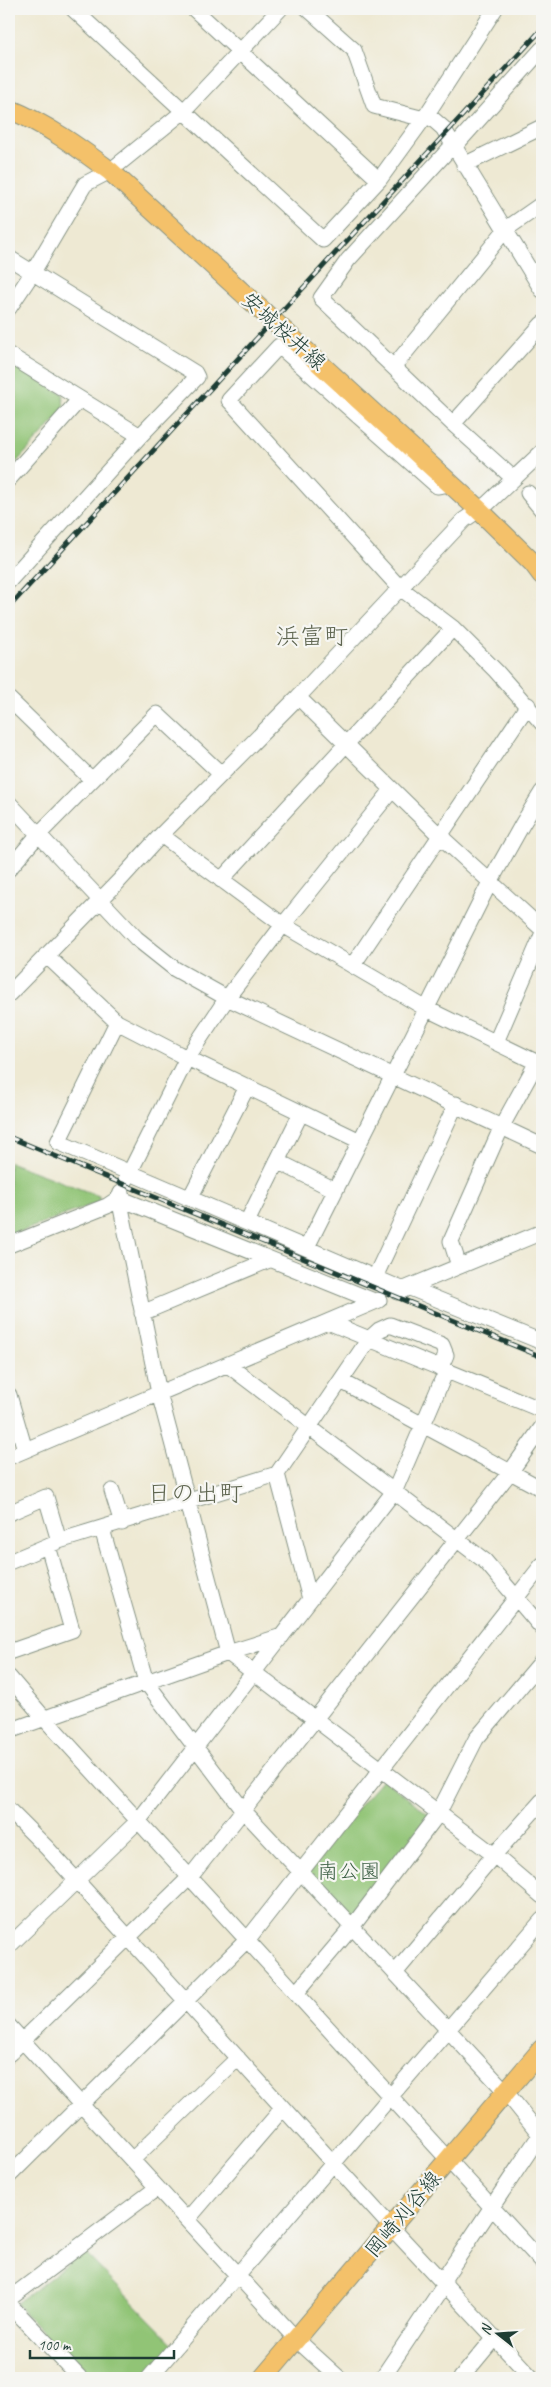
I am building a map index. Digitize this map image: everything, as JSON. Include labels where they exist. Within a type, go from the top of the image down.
[{"type":"main road","name":"安城桜井線","points":[[9,96],[66,125],[482,506],[542,557]]},
{"type":"main road","name":"安城桜井線","points":[[9,109],[26,116],[114,167],[450,484],[482,506],[542,575]]},
{"type":"main road","name":"岡崎刈谷線","points":[[263,2378],[542,2049]]},
{"type":"street","points":[[73,9],[323,240],[379,180],[425,116],[495,9]]},
{"type":"street","points":[[194,9],[379,180]]},
{"type":"street","points":[[9,308],[33,272],[85,184],[114,167],[184,111],[280,9]]},
{"type":"street","points":[[308,9],[354,50],[374,106],[425,116],[443,128],[542,290]]},
{"type":"street","points":[[514,478],[502,470],[321,298],[348,260],[542,49]]},
{"type":"street","points":[[464,165],[540,133]]},
{"type":"street","points":[[400,360],[506,229],[542,204]]},
{"type":"street","points":[[9,258],[195,373],[197,377],[140,436],[9,581]]},
{"type":"street","points":[[453,424],[542,324]]},
{"type":"street","points":[[450,484],[437,486],[279,346],[229,400],[399,587],[453,628],[528,705],[542,723]]},
{"type":"street","points":[[9,355],[140,436]]},
{"type":"street","points":[[9,479],[80,398]]},
{"type":"street","points":[[9,994],[161,835],[298,697],[399,587],[482,506],[542,452]]},
{"type":"street","points":[[528,493],[542,510]]},
{"type":"street","points":[[220,880],[347,745],[453,628]]},
{"type":"street","points":[[298,697],[439,835],[542,929]]},
{"type":"street","points":[[9,698],[92,780]]},
{"type":"street","points":[[353,965],[528,705]]},
{"type":"street","points":[[9,869],[38,835],[156,714],[221,774]]},
{"type":"street","points":[[9,1246],[107,1206],[124,1186],[187,1058],[227,998],[392,790]]},
{"type":"street","points":[[307,1247],[490,882],[542,792]]},
{"type":"street","points":[[9,803],[100,900],[153,953],[175,969],[227,998],[542,1146]]},
{"type":"street","points":[[161,835],[283,925],[426,1008],[540,1062],[502,1126],[452,1241],[459,1266]]},
{"type":"street","points":[[496,1042],[542,935]]},
{"type":"street","points":[[46,955],[117,1022],[187,1058],[360,1140]]},
{"type":"street","points":[[9,1457],[228,1365],[376,1300],[269,1260],[124,1186],[58,1142],[117,1022]]},
{"type":"street","points":[[190,1198],[247,1087]]},
{"type":"street","points":[[375,1277],[456,1104]]},
{"type":"street","points":[[247,1222],[301,1113]]},
{"type":"street","points":[[277,1161],[335,1190]]},
{"type":"street","points":[[124,1186],[190,1198],[404,1290],[542,1342]]},
{"type":"street","points":[[124,1186],[142,1314],[187,1501],[228,1653],[253,1674],[494,1855],[542,1896]]},
{"type":"street","points":[[404,1290],[542,1232]]},
{"type":"street","points":[[142,1314],[269,1260]]},
{"type":"street","points":[[328,1322],[542,1410]]},
{"type":"street","points":[[9,1562],[54,1543],[277,1474],[369,1339],[379,1330],[390,1325],[442,1345],[446,1355],[443,1370],[422,1426],[394,1490],[139,1820],[9,1946]]},
{"type":"street","points":[[228,1365],[485,1561],[518,1597],[542,1628]]},
{"type":"street","points":[[342,1381],[422,1426],[542,1489]]},
{"type":"street","points":[[9,1395],[25,1450]]},
{"type":"street","points":[[9,2054],[190,1876],[510,1472],[542,1427]]},
{"type":"street","points":[[277,1474],[310,1599]]},
{"type":"street","points":[[112,1491],[122,1523]]},
{"type":"street","points":[[9,1513],[46,1497],[72,1630],[9,1652]]},
{"type":"street","points":[[102,1529],[146,1682],[243,1810],[506,2092],[542,2134],[445,2277],[445,2284],[382,2378]]},
{"type":"street","points":[[9,2176],[248,1940],[542,1566]]},
{"type":"street","points":[[9,1731],[228,1653],[282,1636]]},
{"type":"street","points":[[297,1992],[352,1927],[438,1814],[476,1739],[542,1661]]},
{"type":"street","points":[[9,1676],[44,1718],[297,1992],[542,2262]]},
{"type":"street","points":[[395,1973],[542,1801]]},
{"type":"street","points":[[12,1819],[76,1880],[392,2228],[532,2378]]},
{"type":"street","points":[[149,2378],[542,1920]]},
{"type":"street","points":[[9,2026],[237,2276],[296,2339],[338,2378]]},
{"type":"street","points":[[132,2160],[238,2058]]},
{"type":"street","points":[[187,2220],[283,2108]]},
{"type":"street","points":[[9,2299],[156,2188]]},
{"type":"street","points":[[9,2304],[80,2378]]},
{"type":"street","points":[[461,2378],[494,2337]]},
{"type":"green space","points":[[9,363],[63,394],[64,411],[9,470]]},
{"type":"green space","points":[[9,1162],[99,1196],[99,1202],[9,1236]]},
{"type":"green space","name":"南公園","points":[[383,1779],[431,1816],[352,1927],[301,1872]]},
{"type":"green space","points":[[84,2252],[176,2347],[146,2378],[86,2378],[16,2304]]},
{"type":"railway","points":[[9,607],[542,29]]},
{"type":"railway","points":[[9,1137],[542,1357]]},
{"type":"district","name":"浜富町","points":[[312,636]]},
{"type":"district","name":"日の出町","points":[[195,1493]]}]
